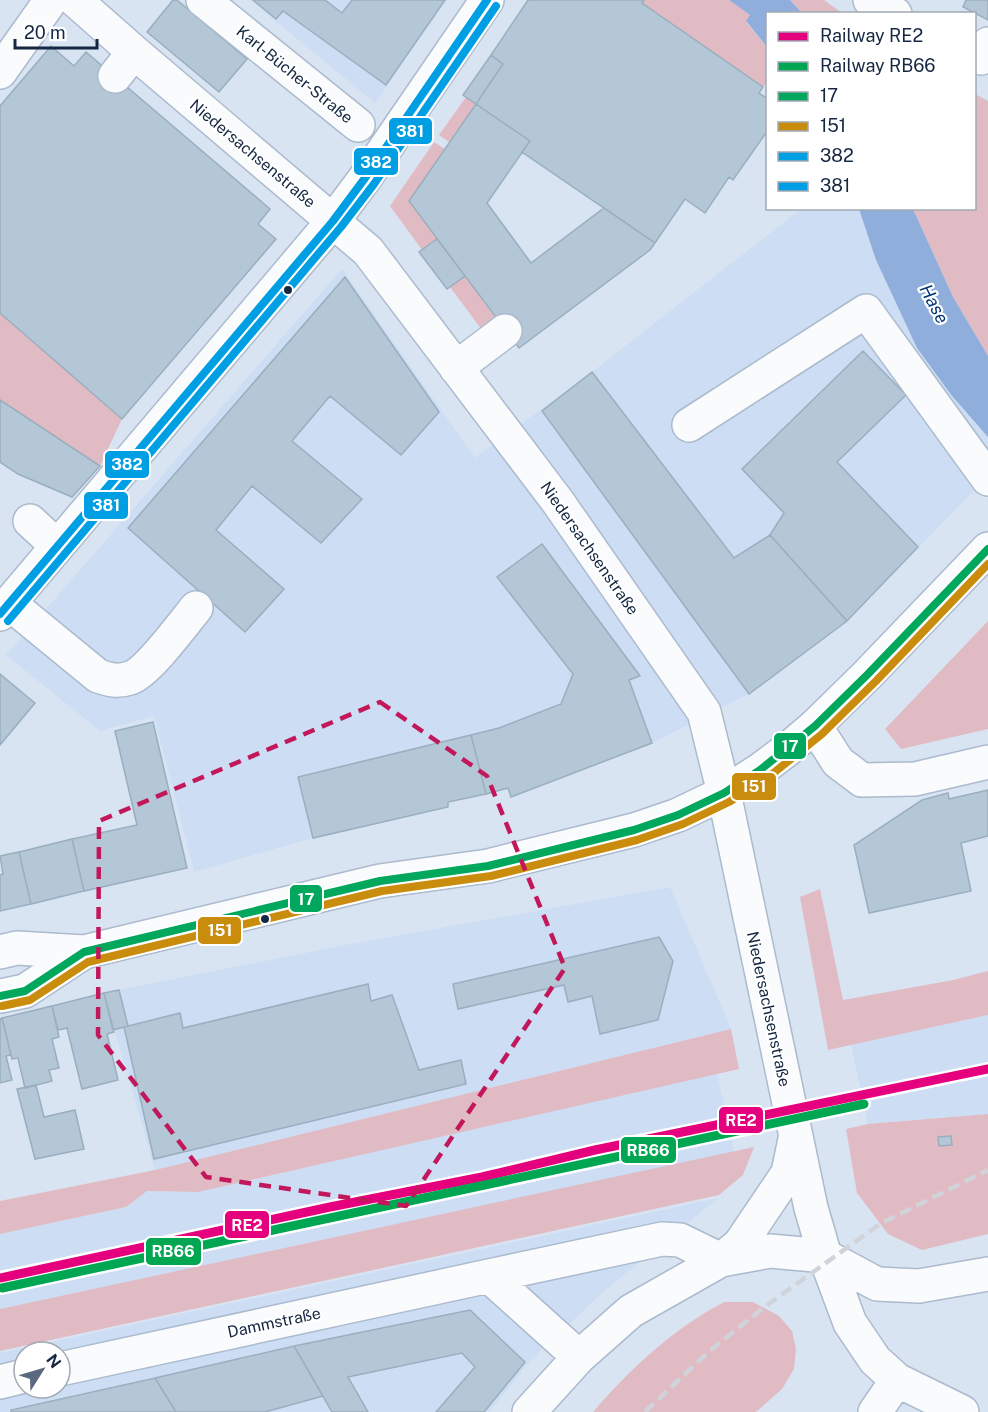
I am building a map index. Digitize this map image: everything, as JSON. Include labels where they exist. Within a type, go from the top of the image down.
[{"type":"street","points":[[0,72],[51,0]]},
{"type":"street","name":"Niedersachsenstraße","points":[[75,0],[124,64],[333,221],[368,250],[558,502],[704,712],[724,793],[812,1208],[825,1256],[850,1323],[875,1360],[897,1380],[962,1412]]},
{"type":"street","name":"Karl-Bücher-Straße","points":[[203,0],[358,125]]},
{"type":"street","points":[[196,608],[147,666],[133,678],[114,681],[98,676],[5,609],[333,221],[487,0]]},
{"type":"street","points":[[689,425],[866,311],[988,479]]},
{"type":"street","points":[[456,368],[505,331]]},
{"type":"street","points":[[30,521],[57,546]]},
{"type":"street","points":[[0,952],[17,948],[84,952],[369,884],[488,866],[634,830],[678,815],[724,793],[760,770],[814,726],[988,549]]},
{"type":"street","points":[[814,726],[838,762],[862,780],[915,778],[988,762]]},
{"type":"street","points":[[0,996],[25,991],[84,952]]},
{"type":"street","points":[[530,1412],[579,1357],[631,1311],[721,1260],[740,1244],[788,1173],[796,1134]]},
{"type":"street","name":"Dammstraße","points":[[72,1366],[662,1239],[680,1240],[721,1260]]},
{"type":"street","points":[[721,1260],[770,1251],[825,1256],[877,1284],[919,1286],[988,1274]]},
{"type":"street","points":[[489,1276],[579,1357]]},
{"type":"street","points":[[875,1412],[897,1380]]},
{"type":"highlighted area","points":[[380,702],[487,776],[565,968],[406,1206],[206,1177],[98,1035],[99,821]]},
{"type":"shaded area","points":[[250,0],[447,0],[375,103]]},
{"type":"shaded area","points":[[644,0],[729,0],[750,15],[746,22],[766,46],[766,84],[763,87],[642,3]]},
{"type":"shaded area","points":[[790,0],[824,0],[841,12],[801,12]]},
{"type":"shaded area","points":[[976,95],[988,101],[988,356],[953,297],[913,210],[976,210]]},
{"type":"shaded area","points":[[466,97],[476,104],[449,142],[439,135]]},
{"type":"shaded area","points":[[434,142],[445,149],[409,201],[437,239],[422,250],[390,206]]},
{"type":"shaded area","points":[[800,210],[859,210],[876,260],[917,348],[952,396],[988,437],[988,476],[847,621],[749,694],[652,743],[511,797],[508,788],[448,802],[448,807],[313,838],[194,872],[154,716],[100,731],[6,655],[342,269],[475,458],[592,372]]},
{"type":"shaded area","points":[[465,276],[496,319],[482,330],[450,287]]},
{"type":"shaded area","points":[[0,313],[122,419],[100,466],[0,400]]},
{"type":"shaded area","points":[[988,621],[988,729],[901,749],[885,729]]},
{"type":"shaded area","points":[[670,887],[731,1029],[155,1170],[104,993],[340,946]]},
{"type":"shaded area","points":[[820,889],[843,1000],[953,980],[988,971],[988,1015],[828,1050],[800,897]]},
{"type":"shaded area","points":[[988,1015],[988,1114],[868,1124],[851,1045]]},
{"type":"shaded area","points":[[731,1029],[739,1069],[198,1192],[147,1191],[126,1207],[0,1234],[0,1201],[155,1170]]},
{"type":"shaded area","points":[[717,1073],[734,1152],[0,1309],[0,1234],[126,1207],[146,1191],[198,1192]]},
{"type":"shaded area","points":[[988,1114],[988,1234],[922,1250],[888,1234],[857,1193],[846,1129],[868,1124]]},
{"type":"shaded area","points":[[754,1147],[743,1175],[719,1195],[51,1340],[12,1340],[12,1348],[0,1351],[0,1309]]},
{"type":"shaded area","points":[[718,1198],[603,1292],[531,1360],[489,1412],[0,1412],[0,1353],[12,1350],[12,1400],[72,1400],[72,1340],[60,1340]]},
{"type":"shaded area","points":[[724,1302],[753,1302],[779,1316],[792,1331],[796,1349],[794,1369],[782,1389],[756,1412],[593,1412],[653,1351],[687,1325]]},
{"type":"water","points":[[729,0],[790,0],[801,12],[766,12],[766,46],[746,21],[750,15]]},
{"type":"water","name":"Hase","points":[[859,210],[913,210],[953,297],[988,356],[988,437],[952,396],[917,348],[876,260]]},
{"type":"building","points":[[173,0],[177,0],[247,59],[219,92],[147,32]]},
{"type":"building","points":[[253,0],[325,0],[342,13],[352,0],[445,0],[386,85],[283,11],[276,19]]},
{"type":"building","points":[[528,0],[644,0],[642,3],[763,87],[759,93],[766,98],[766,133],[733,180],[729,177],[705,213],[685,199],[655,243],[522,152],[530,141],[476,104],[503,64],[491,55]]},
{"type":"building","points":[[966,0],[988,0],[988,20],[976,12],[963,7]]},
{"type":"building","points":[[51,46],[74,66],[86,52],[270,209],[258,224],[276,239],[122,419],[0,313],[0,106]]},
{"type":"building","points":[[491,55],[503,64],[476,104],[463,95]]},
{"type":"building","points":[[476,104],[530,141],[487,203],[531,263],[604,208],[655,243],[650,250],[519,348],[409,201]]},
{"type":"building","points":[[437,239],[465,276],[447,289],[419,252]]},
{"type":"building","points":[[345,277],[439,412],[401,455],[330,396],[292,441],[362,499],[321,543],[252,486],[216,530],[284,589],[245,632],[128,528]]},
{"type":"building","points":[[863,351],[906,395],[837,462],[918,547],[847,621],[770,535],[784,513],[742,469]]},
{"type":"building","points":[[592,372],[734,558],[770,535],[847,621],[749,694],[542,411]]},
{"type":"building","points":[[0,400],[100,466],[72,497],[18,474],[0,462]]},
{"type":"building","points":[[542,544],[640,676],[629,680],[652,743],[511,797],[508,788],[486,794],[471,735],[499,728],[561,704],[573,674],[497,577]]},
{"type":"building","points":[[0,674],[35,703],[0,745]]},
{"type":"building","points":[[153,722],[187,868],[84,891],[72,839],[137,825],[115,731]]},
{"type":"building","points":[[471,735],[486,794],[448,802],[448,807],[313,838],[298,777]]},
{"type":"building","points":[[988,790],[988,836],[961,843],[971,891],[869,913],[854,845],[922,800],[948,793],[949,799]]},
{"type":"building","points":[[72,839],[84,891],[31,904],[19,852]]},
{"type":"building","points":[[19,852],[31,904],[0,911],[0,875],[3,874],[0,856]]},
{"type":"building","points":[[659,937],[673,961],[658,1020],[600,1034],[592,996],[568,1002],[564,985],[458,1009],[453,984]]},
{"type":"building","points":[[368,984],[371,1001],[392,995],[419,1070],[461,1060],[466,1084],[154,1159],[124,1027],[180,1013],[183,1028]]},
{"type":"building","points":[[119,990],[128,1026],[113,1030],[104,993]]},
{"type":"building","points":[[104,993],[114,1032],[107,1034],[118,1080],[82,1089],[67,1028],[58,1030],[52,1006]]},
{"type":"building","points":[[52,1006],[59,1037],[52,1039],[59,1068],[49,1070],[52,1081],[25,1088],[18,1058],[12,1059],[2,1018]]},
{"type":"building","points":[[2,1018],[11,1055],[6,1056],[12,1080],[0,1083],[0,1019]]},
{"type":"building","points":[[36,1085],[44,1117],[75,1110],[84,1149],[35,1159],[17,1089]]},
{"type":"building","points":[[951,1136],[952,1145],[939,1146],[938,1137]]},
{"type":"building","points":[[470,1310],[525,1362],[484,1412],[436,1412],[475,1367],[462,1353],[348,1377],[368,1412],[332,1412],[294,1346]]},
{"type":"building","points":[[294,1346],[323,1396],[265,1412],[176,1412],[155,1378]]},
{"type":"building","points":[[155,1378],[176,1412],[11,1412],[11,1410],[56,1400],[72,1400],[72,1396]]},
{"type":"railway","points":[[645,1412],[706,1354],[763,1308],[880,1224],[988,1170]]},
{"type":"rail line","name":"RE2","points":[[0,1278],[330,1207],[482,1177],[595,1150],[988,1069]]},
{"type":"rail line","name":"RB66","points":[[2,1288],[864,1104]]},
{"type":"transit line","name":"382","points":[[0,614],[333,221],[487,0]]},
{"type":"transit line","name":"381","points":[[8,621],[341,227],[374,184],[496,6]]},
{"type":"transit line","name":"17","points":[[0,996],[25,991],[84,952],[380,881],[488,866],[634,830],[678,815],[724,793],[760,770],[815,726],[988,549]]},
{"type":"transit line","name":"151","points":[[2,1006],[30,1000],[88,962],[382,891],[491,876],[637,840],[683,824],[729,802],[766,779],[822,734],[988,564]]}]
